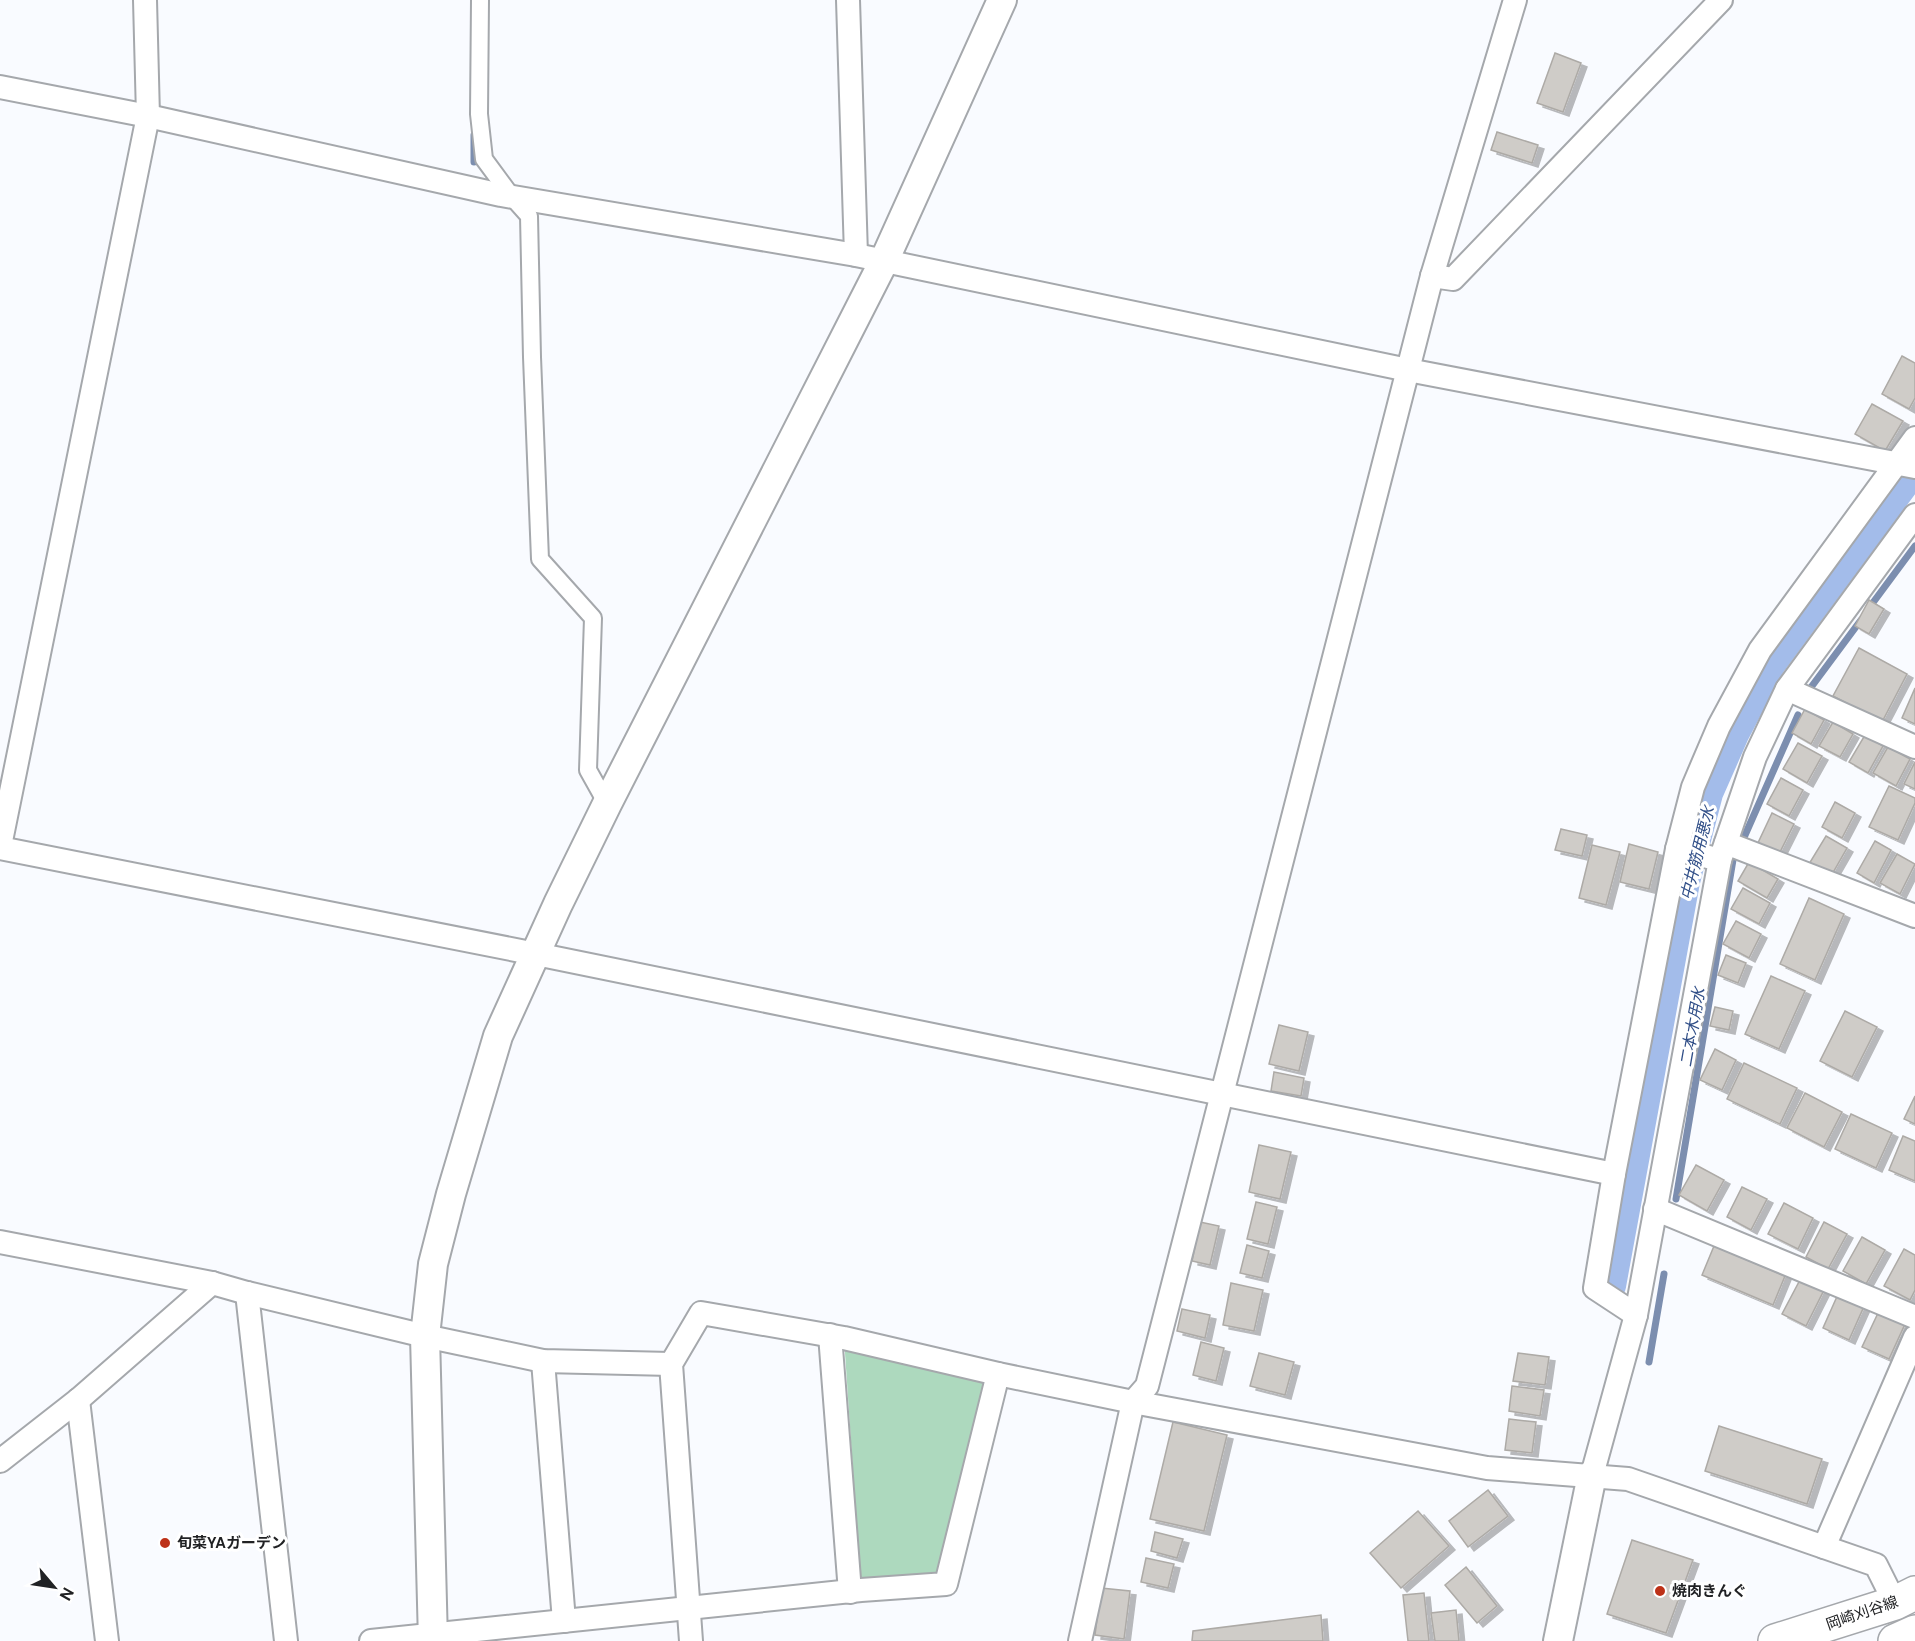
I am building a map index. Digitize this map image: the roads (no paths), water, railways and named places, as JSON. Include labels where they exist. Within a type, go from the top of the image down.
[{"type":"main road","name":"岡崎刈谷線","points":[[1775,1641],[1905,1598]]},
{"type":"main road","points":[[1894,1641],[1915,1632]]},
{"type":"street","points":[[145,0],[148,116],[0,847],[1614,1174]]},
{"type":"street","points":[[480,0],[479,114],[484,159],[529,216],[540,559],[593,618],[588,770],[607,804]]},
{"type":"street","points":[[848,0],[856,255]]},
{"type":"street","points":[[433,1637],[425,1336],[433,1264],[454,1183],[498,1036],[607,804],[884,261],[1002,0]]},
{"type":"street","points":[[1080,1641],[1133,1402],[1147,1386],[1432,276],[1515,0]]},
{"type":"street","points":[[1432,276],[1453,279],[1721,0]]},
{"type":"street","points":[[0,87],[148,116],[512,197],[856,255],[1408,370],[1906,464]]},
{"type":"street","points":[[1636,1315],[1595,1288],[1614,1174],[1677,849],[1693,787],[1719,726],[1760,650],[1906,464],[1915,438]]},
{"type":"street","points":[[1557,1641],[1592,1475],[1636,1315],[1723,852],[1755,758],[1787,688],[1915,515]]},
{"type":"street","points":[[1787,688],[1915,747]]},
{"type":"street","points":[[1677,849],[1723,852],[1915,916]]},
{"type":"street","points":[[1655,1209],[1915,1317]]},
{"type":"street","points":[[0,1242],[212,1283],[425,1336],[543,1361],[671,1364]]},
{"type":"street","points":[[0,1461],[78,1400],[212,1283]]},
{"type":"street","points":[[247,1293],[286,1641]]},
{"type":"street","points":[[691,1641],[671,1364],[701,1313],[830,1335],[998,1374],[1133,1402],[1487,1468],[1628,1479],[1876,1565],[1905,1598]]},
{"type":"street","points":[[830,1335],[850,1592]]},
{"type":"street","points":[[1824,1547],[1915,1337]]},
{"type":"street","points":[[543,1361],[564,1621]]},
{"type":"street","points":[[371,1641],[433,1637],[687,1608],[946,1584],[998,1374]]},
{"type":"street","points":[[78,1400],[107,1641]]},
{"type":"waterway","points":[[474,135],[474,162]]},
{"type":"waterway","name":"中井筋用悪水","points":[[1614,1286],[1688,882],[1711,794],[1737,735],[1773,666],[1915,474]]},
{"type":"waterway","name":"二本木用水","points":[[1869,608],[1915,546]]},
{"type":"waterway","name":"二本木用水","points":[[1809,690],[1861,620]]},
{"type":"waterway","name":"二本木用水","points":[[1742,842],[1798,715]]},
{"type":"waterway","name":"二本木用水","points":[[1676,1199],[1733,860]]},
{"type":"waterway","name":"二本木用水","points":[[1649,1362],[1664,1274]]},
{"type":"place","name":"旬菜YAガーデン","points":[[165,1543]]},
{"type":"place","name":"焼肉きんぐ","points":[[1660,1591]]}]
